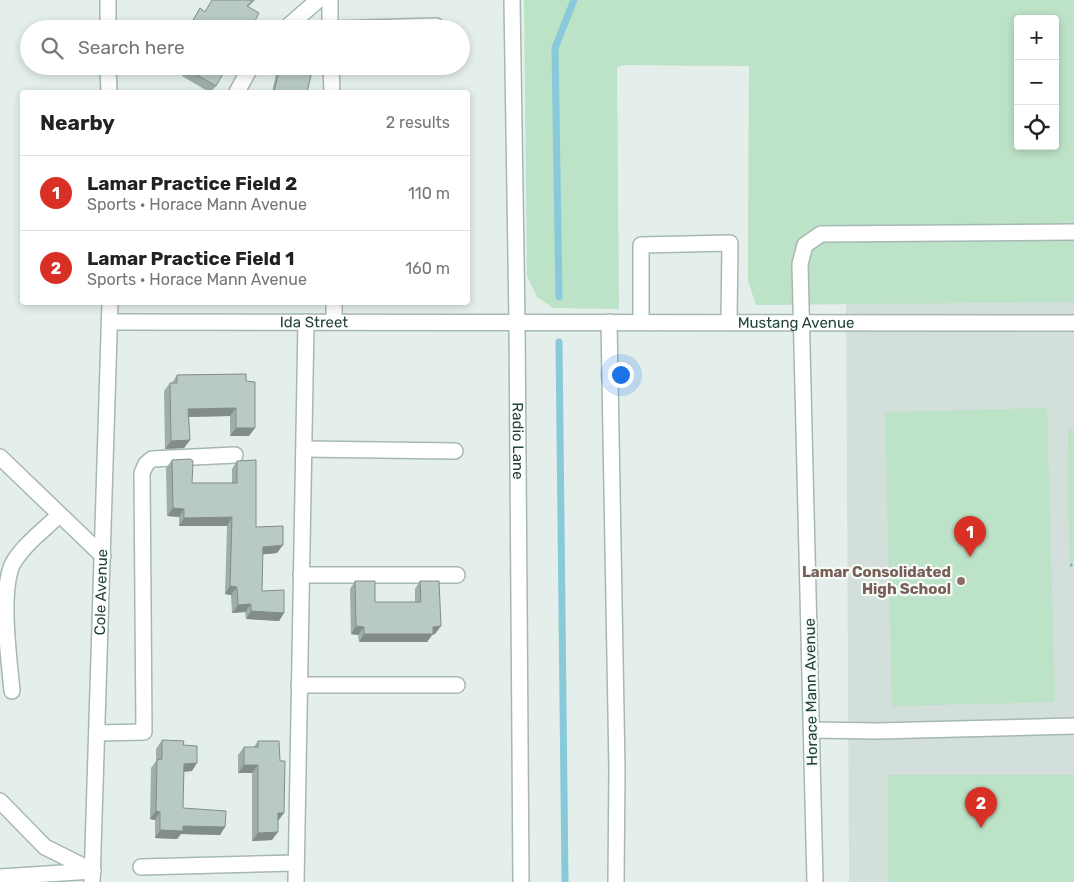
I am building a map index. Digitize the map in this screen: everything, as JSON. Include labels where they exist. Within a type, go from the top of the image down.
[{"type":"street","points":[[108,0],[108,20]]},
{"type":"street","points":[[295,20],[318,0]]},
{"type":"street","points":[[330,0],[330,20]]},
{"type":"street","name":"Radio Lane","points":[[512,0],[518,322],[522,882]]},
{"type":"street","points":[[108,75],[109,90]]},
{"type":"street","points":[[238,90],[246,75]]},
{"type":"street","points":[[331,75],[332,90]]},
{"type":"street","name":"Horace Mann Avenue","points":[[814,882],[800,264],[805,245],[821,234],[1074,232]]},
{"type":"street","points":[[641,322],[641,245],[730,243],[729,322]]},
{"type":"street","name":"Cole Avenue","points":[[93,877],[110,305]]},
{"type":"street","points":[[334,305],[334,322]]},
{"type":"street","name":"Ida Street","points":[[110,322],[518,322]]},
{"type":"street","points":[[296,882],[306,322]]},
{"type":"street","name":"Mustang Avenue","points":[[518,322],[1074,323]]},
{"type":"street","points":[[608,322],[616,693],[616,882]]},
{"type":"street","points":[[304,449],[455,451]]},
{"type":"street","points":[[97,733],[144,732],[142,473],[146,464],[152,459],[235,455]]},
{"type":"street","points":[[0,457],[103,556]]},
{"type":"street","points":[[12,691],[3,594],[12,565],[29,544],[59,514]]},
{"type":"street","points":[[302,574],[457,574]]},
{"type":"street","points":[[299,685],[457,685]]},
{"type":"street","points":[[812,730],[887,731],[1074,726]]},
{"type":"street","points":[[0,801],[46,847],[93,877]]},
{"type":"street","points":[[141,866],[296,863]]},
{"type":"street","points":[[0,877],[93,877]]},
{"type":"shaded area","name":"Lamar Consolidated High School","points":[[1074,0],[1074,882],[849,882],[846,280],[748,281],[749,66],[627,65]]},
{"type":"green space","points":[[524,0],[1074,0],[1074,302],[756,305],[748,281],[749,66],[627,65],[617,67],[619,309],[553,308],[537,297],[527,276]]},
{"type":"green space","points":[[1047,408],[1055,702],[892,706],[885,412]]},
{"type":"green space","points":[[1068,430],[1074,430],[1074,561],[1069,561]]},
{"type":"green space","points":[[888,775],[1074,775],[1074,882],[888,882]]},
{"type":"building","points":[[212,0],[253,0],[247,6],[259,13],[256,20],[193,20],[200,8],[205,12]]},
{"type":"building","points":[[197,75],[222,75],[216,86]]},
{"type":"building","points":[[278,75],[311,75],[307,90],[274,90]]},
{"type":"building","points":[[246,374],[246,381],[255,382],[255,428],[236,428],[236,408],[188,409],[190,440],[171,441],[170,383],[177,383],[177,375]]},
{"type":"building","points":[[190,459],[193,461],[192,483],[237,483],[237,461],[256,460],[256,527],[283,526],[283,545],[263,547],[262,591],[284,590],[284,613],[251,611],[251,604],[238,605],[237,587],[230,586],[232,517],[184,518],[184,509],[173,508],[172,460]]},
{"type":"building","points":[[355,581],[375,581],[375,602],[421,602],[420,581],[439,581],[441,626],[433,627],[433,634],[364,634],[364,627],[356,626]]},
{"type":"building","points":[[162,740],[184,741],[183,745],[197,746],[197,763],[184,764],[183,808],[226,811],[225,827],[183,826],[183,831],[160,830],[160,812],[156,811],[157,760],[162,759]]},
{"type":"building","points":[[258,741],[279,741],[280,761],[285,761],[284,813],[278,813],[278,832],[258,833],[258,765],[244,765],[244,747],[258,747]]},
{"type":"waterway","points":[[559,297],[555,48],[574,0]]},
{"type":"waterway","points":[[559,342],[565,882]]},
{"type":"place","name":"Lamar Practice Field 2","points":[[970,557]]},
{"type":"place","name":"Lamar Consolidated High School","points":[[961,581]]},
{"type":"place","name":"Lamar Practice Field 1","points":[[981,828]]}]
